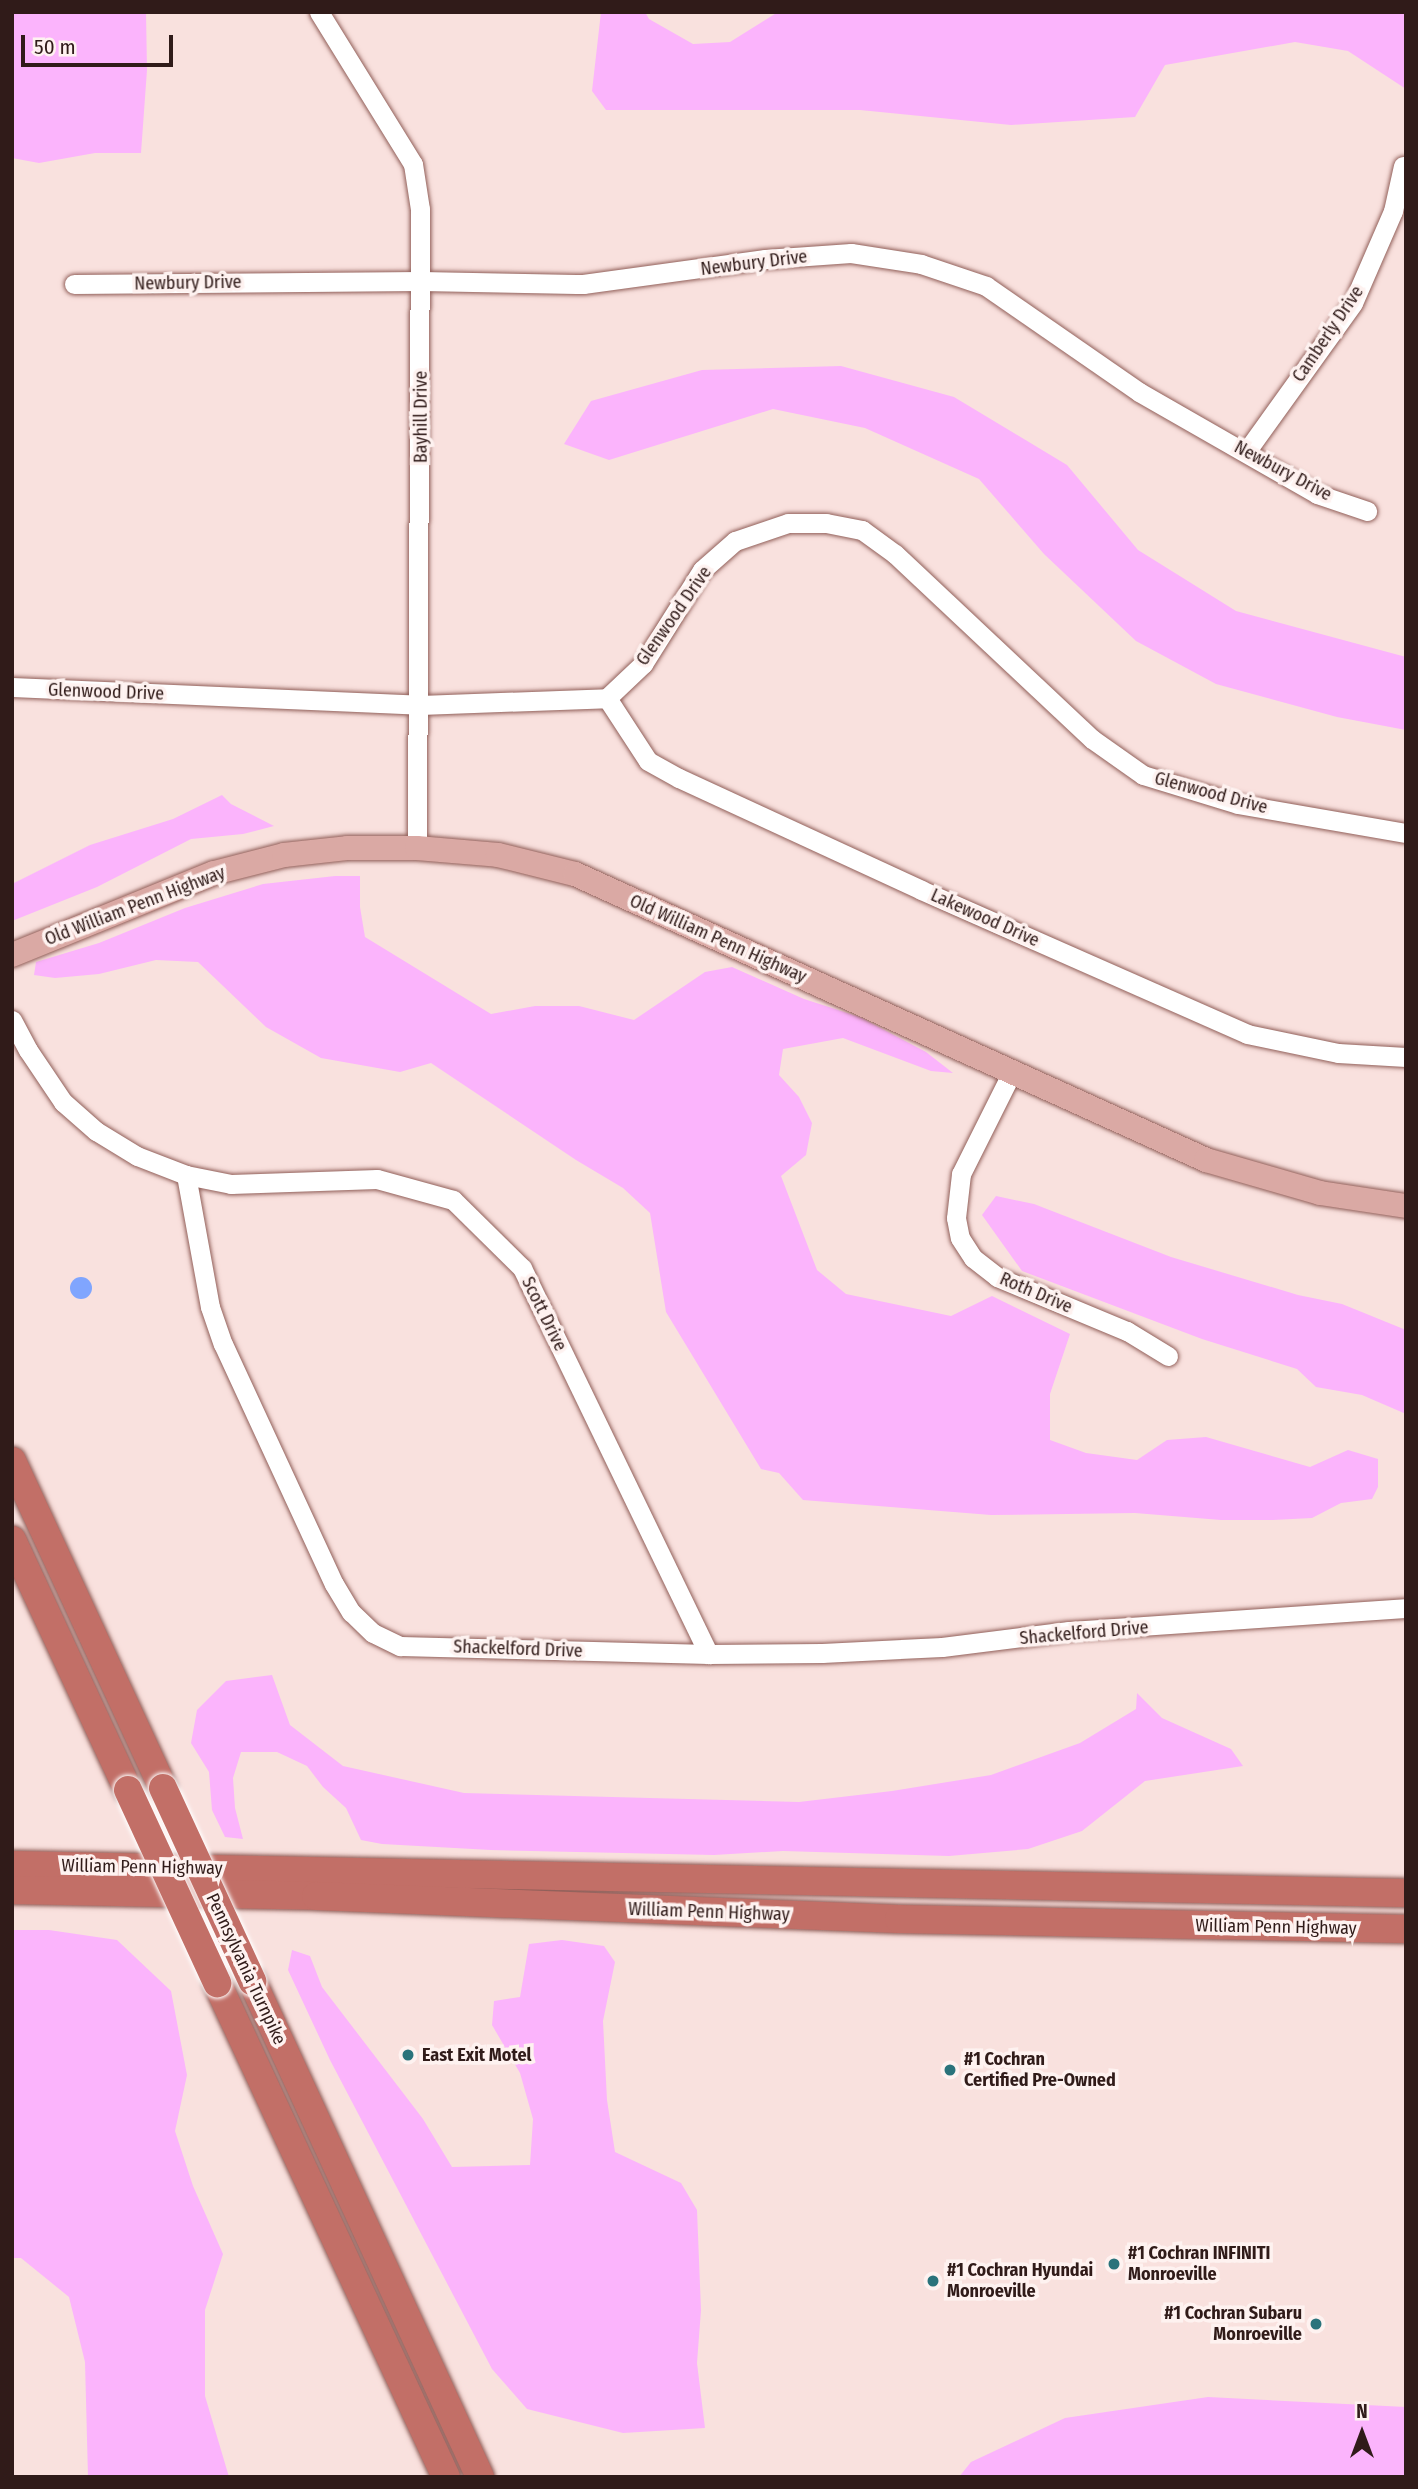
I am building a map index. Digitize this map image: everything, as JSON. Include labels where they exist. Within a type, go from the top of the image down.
[{"type":"highway","name":"Pennsylvania Turnpike","points":[[12,1461],[480,2477]]},
{"type":"highway","name":"Pennsylvania Turnpike","points":[[12,1540],[446,2477]]},
{"type":"highway","name":"William Penn Highway","points":[[12,1864],[1406,1893]]},
{"type":"highway","name":"William Penn Highway","points":[[12,1890],[316,1896],[911,1919],[1406,1929]]},
{"type":"highway","points":[[410,2396],[427,2477]]},
{"type":"main road","name":"Old William Penn Highway","points":[[12,955],[214,873],[284,855],[347,848],[417,848],[498,855],[575,874],[1011,1074],[1206,1160],[1320,1193],[1406,1206]]},
{"type":"street","name":"Bayhill Drive","points":[[319,12],[413,164],[420,209],[420,705],[417,848]]},
{"type":"street","name":"Camberly Drive","points":[[1246,452],[1353,303],[1389,222],[1403,166]]},
{"type":"street","name":"Newbury Drive","points":[[74,284],[421,281],[583,284],[765,259],[851,253],[921,264],[986,286],[1139,392],[1317,494],[1367,511]]},
{"type":"street","name":"Glenwood Drive","points":[[12,687],[420,705],[607,698],[643,664],[702,570],[735,541],[788,523],[827,523],[862,530],[895,554],[1092,739],[1143,775],[1238,804],[1406,833]]},
{"type":"street","name":"Lakewood Drive","points":[[607,698],[648,761],[679,778],[930,894],[1247,1034],[1338,1053],[1406,1057]]},
{"type":"street","points":[[12,1020],[62,1102],[96,1131],[137,1156],[186,1175]]},
{"type":"street","name":"Roth Drive","points":[[1011,1074],[961,1174],[956,1218],[960,1238],[973,1258],[997,1278],[1127,1331],[1168,1356]]},
{"type":"street","name":"Scott Drive","points":[[186,1175],[231,1184],[377,1179],[453,1200],[522,1268],[709,1654]]},
{"type":"street","name":"Shackelford Drive","points":[[186,1175],[210,1307],[223,1344],[334,1584],[351,1612],[373,1633],[400,1646],[709,1654],[822,1653],[942,1647],[1069,1631],[1406,1608]]},
{"type":"shaded area","points":[[12,12],[146,12],[147,70],[141,153],[95,153],[39,163],[12,158]]},
{"type":"shaded area","points":[[601,12],[645,12],[649,19],[693,44],[730,42],[778,12],[1406,12],[1406,89],[1348,51],[1295,42],[1165,65],[1135,117],[1011,125],[860,110],[606,110],[592,91]]},
{"type":"shaded area","points":[[841,366],[954,397],[1067,465],[1138,550],[1236,611],[1406,657],[1406,730],[1337,717],[1216,684],[1136,641],[1044,554],[979,479],[865,428],[773,409],[609,460],[564,444],[591,401],[702,370]]},
{"type":"shaded area","points":[[222,795],[231,804],[274,826],[243,834],[191,839],[97,887],[12,921],[12,884],[90,845],[173,819]]},
{"type":"shaded area","points":[[360,876],[360,907],[365,937],[491,1014],[535,1006],[579,1006],[634,1020],[705,972],[732,967],[804,999],[860,1017],[926,1052],[953,1073],[931,1071],[843,1038],[783,1049],[779,1075],[799,1097],[812,1123],[806,1155],[781,1176],[817,1270],[846,1294],[951,1316],[992,1296],[1070,1334],[1050,1394],[1050,1440],[1086,1453],[1137,1460],[1167,1440],[1206,1437],[1310,1467],[1348,1450],[1378,1459],[1378,1487],[1372,1499],[1341,1503],[1312,1518],[1273,1520],[1221,1520],[1135,1513],[991,1515],[803,1500],[779,1473],[761,1469],[666,1312],[650,1213],[623,1188],[576,1160],[431,1063],[400,1072],[321,1058],[266,1027],[198,962],[156,960],[99,974],[55,978],[34,975],[36,962],[99,943],[185,908],[263,884]]},
{"type":"shaded area","points":[[996,1196],[1034,1204],[1171,1257],[1298,1295],[1342,1304],[1406,1330],[1406,1414],[1362,1395],[1316,1387],[1297,1369],[1202,1339],[1022,1271],[982,1215]]},
{"type":"shaded area","points":[[272,1675],[290,1725],[343,1766],[464,1793],[799,1802],[892,1791],[991,1775],[1080,1743],[1136,1709],[1137,1693],[1162,1718],[1231,1749],[1243,1766],[1145,1781],[1082,1831],[1028,1849],[949,1856],[783,1851],[714,1855],[491,1850],[382,1844],[361,1840],[346,1808],[323,1787],[307,1766],[277,1752],[241,1752],[233,1778],[235,1808],[243,1839],[225,1837],[212,1810],[209,1772],[191,1743],[197,1710],[226,1681]]},
{"type":"shaded area","points":[[12,1930],[49,1930],[117,1940],[171,1991],[187,2075],[175,2131],[193,2186],[223,2254],[205,2310],[205,2396],[229,2477],[88,2477],[85,2362],[69,2297],[21,2258],[12,2258]]},
{"type":"shaded area","points":[[562,1940],[604,1946],[615,1962],[603,2021],[607,2100],[615,2152],[681,2183],[697,2210],[701,2310],[697,2363],[705,2428],[623,2433],[527,2409],[492,2369],[330,2060],[288,1970],[292,1950],[310,1956],[322,1987],[423,2119],[452,2167],[530,2165],[533,2119],[520,2073],[492,2025],[494,2001],[520,1997],[529,1944]]},
{"type":"shaded area","points":[[1208,2397],[1406,2407],[1406,2477],[959,2477],[971,2462],[1065,2418]]},
{"type":"water","points":[[81,1277],[89,1280],[92,1288],[89,1296],[81,1299],[73,1296],[70,1288],[73,1280]]},
{"type":"place","name":"East Exit Motel","points":[[408,2055]]},
{"type":"place","name":"#1 Cochran Certified Pre-Owned","points":[[950,2070]]},
{"type":"place","name":"#1 Cochran INFINITI Monroeville","points":[[1114,2264]]},
{"type":"place","name":"#1 Cochran Hyundai Monroeville","points":[[933,2281]]},
{"type":"place","name":"#1 Cochran Subaru Monroeville","points":[[1316,2324]]}]
